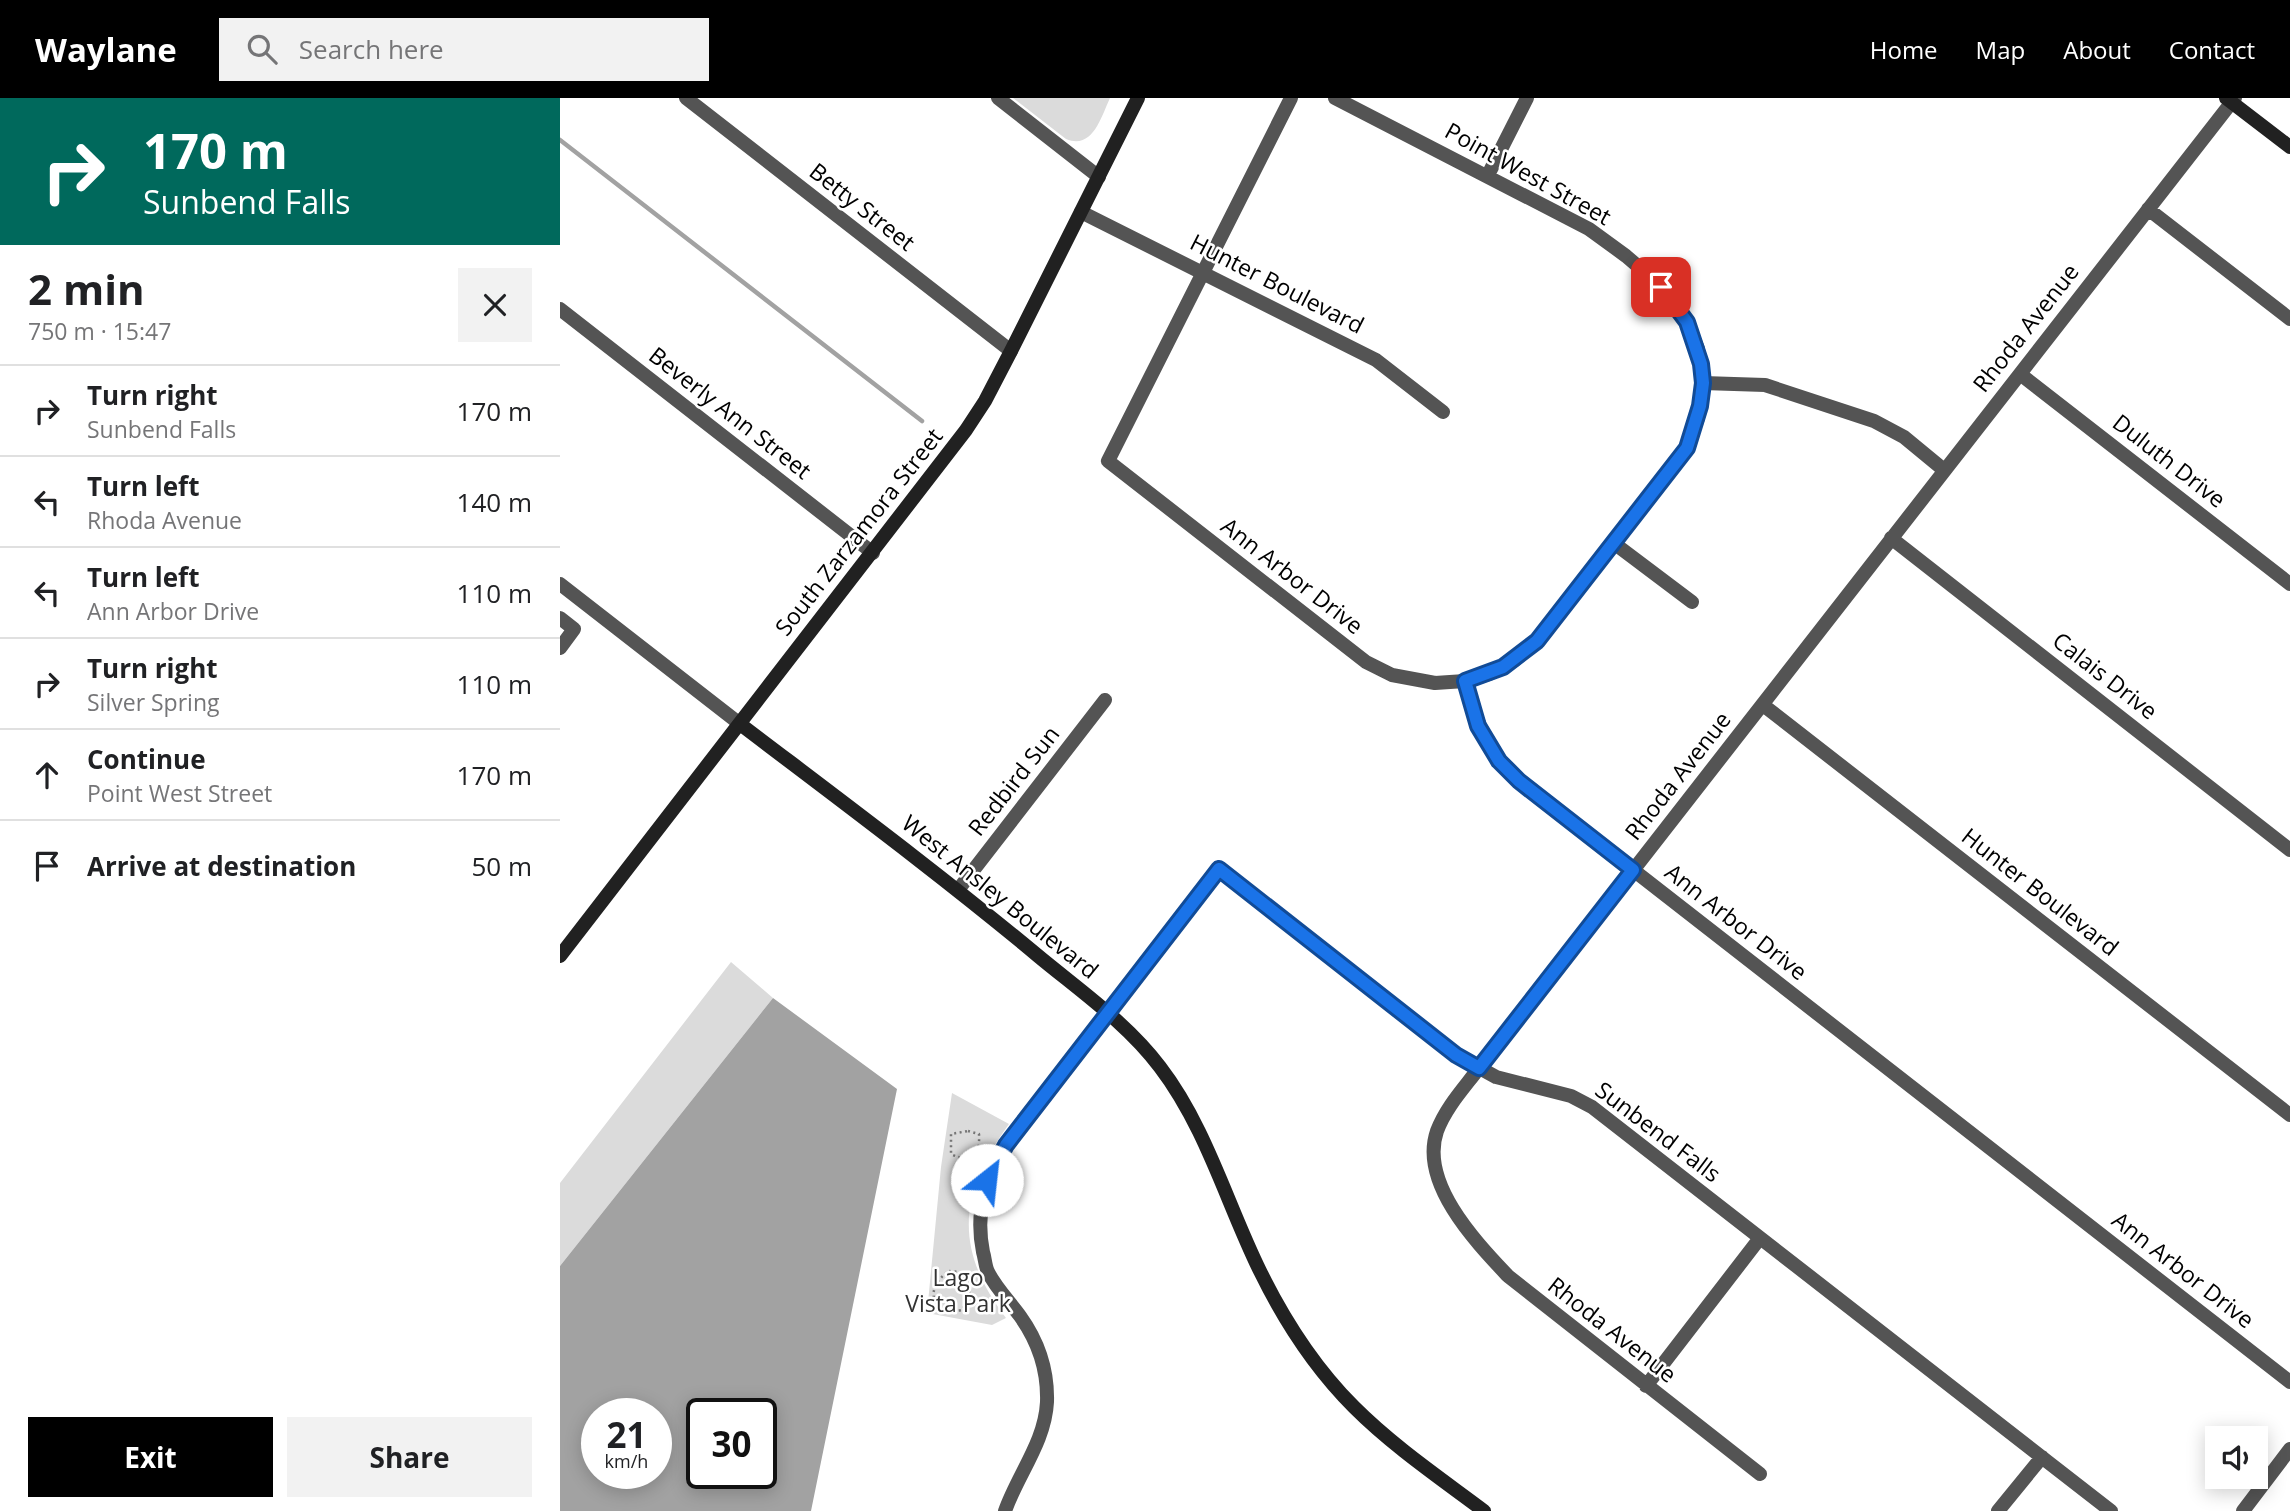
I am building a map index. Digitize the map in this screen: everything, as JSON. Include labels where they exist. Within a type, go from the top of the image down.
[{"type":"main road","name":"South Zarzamora Street","points":[[560,956],[966,430],[1012,351],[1138,98]]},
{"type":"main road","points":[[2231,99],[2290,147]]},
{"type":"main road","name":"West Ansley Boulevard","points":[[740,724],[958,890],[1109,1014],[1158,1064],[1184,1103],[1260,1271],[1314,1360],[1362,1415],[1483,1511]]},
{"type":"street","name":"Betty Street","points":[[686,98],[1012,351]]},
{"type":"street","points":[[998,98],[1099,177]]},
{"type":"street","points":[[1203,273],[1291,98]]},
{"type":"street","name":"Point West Street","points":[[1335,98],[1589,229],[1626,256],[1661,287],[1680,310],[1693,335],[1699,356],[1703,383],[1698,418],[1687,448],[1537,641],[1503,667],[1465,681]]},
{"type":"street","points":[[1488,175],[1527,98]]},
{"type":"street","name":"Rhoda Avenue","points":[[1760,1474],[1508,1276],[1472,1237],[1447,1197],[1433,1157],[1436,1133],[1447,1111],[1479,1068],[2231,99]]},
{"type":"street","points":[[2148,209],[2290,319]]},
{"type":"street","name":"Hunter Boulevard","points":[[1081,212],[1376,360],[1443,412]]},
{"type":"street","name":"Ann Arbor Drive","points":[[1203,273],[1108,461],[1366,662],[1392,674],[1420,681],[1465,681],[1478,726],[1499,761],[1519,781],[2290,1382]]},
{"type":"street","name":"Beverly Ann Street","points":[[560,309],[873,553]]},
{"type":"street","name":"Duluth Drive","points":[[2020,374],[2290,584]]},
{"type":"street","points":[[1703,383],[1765,385],[1874,421],[1904,437],[1944,470]]},
{"type":"street","name":"Calais Drive","points":[[1891,538],[2290,850]]},
{"type":"street","points":[[1615,544],[1692,602]]},
{"type":"street","name":"West Ansley Boulevard","points":[[560,584],[740,724]]},
{"type":"street","points":[[560,618],[574,629],[560,648]]},
{"type":"street","name":"Redbird Sun","points":[[958,890],[1105,700]]},
{"type":"street","name":"Hunter Boulevard","points":[[1763,705],[2290,1115]]},
{"type":"street","name":"Sunbend Falls","points":[[1004,1511],[1038,1442],[1047,1403],[1046,1381],[1043,1361],[1033,1338],[988,1272],[979,1232],[987,1180],[1006,1145],[1219,869],[1456,1055],[1496,1077],[1571,1096],[1592,1107],[2111,1511]]},
{"type":"street","points":[[1646,1385],[1760,1238]]},
{"type":"street","points":[[2243,1511],[2290,1449]]},
{"type":"street","points":[[1998,1511],[2042,1457]]},
{"type":"path","points":[[968,1131],[979,1134],[980,1155],[973,1157],[951,1154],[951,1134],[968,1131]]},
{"type":"path","points":[[967,1279],[970,1297],[962,1310],[953,1311],[935,1303],[932,1293],[941,1276],[953,1271],[967,1279],[975,1277]]},
{"type":"green space","points":[[1013,98],[1110,98],[1095,130],[1083,140],[1075,141],[1066,139]]},
{"type":"green space","points":[[731,962],[773,998],[560,1266],[560,1183]]},
{"type":"green space","name":"Lago Vista Park","points":[[952,1093],[1009,1124],[992,1149],[980,1174],[972,1197],[969,1221],[970,1244],[977,1268],[1006,1318],[992,1325],[927,1313],[941,1167]]},
{"type":"shaded area","points":[[773,998],[897,1089],[811,1511],[560,1511],[560,1266]]},
{"type":"waterway","points":[[560,140],[922,421]]},
{"type":"route","points":[[987,1180],[1006,1145],[1219,869],[1456,1055],[1479,1068],[1633,870],[1508,772],[1491,750],[1478,726],[1465,681],[1503,667],[1537,641],[1687,448],[1698,418],[1703,383],[1701,364],[1687,322],[1661,287]]}]
